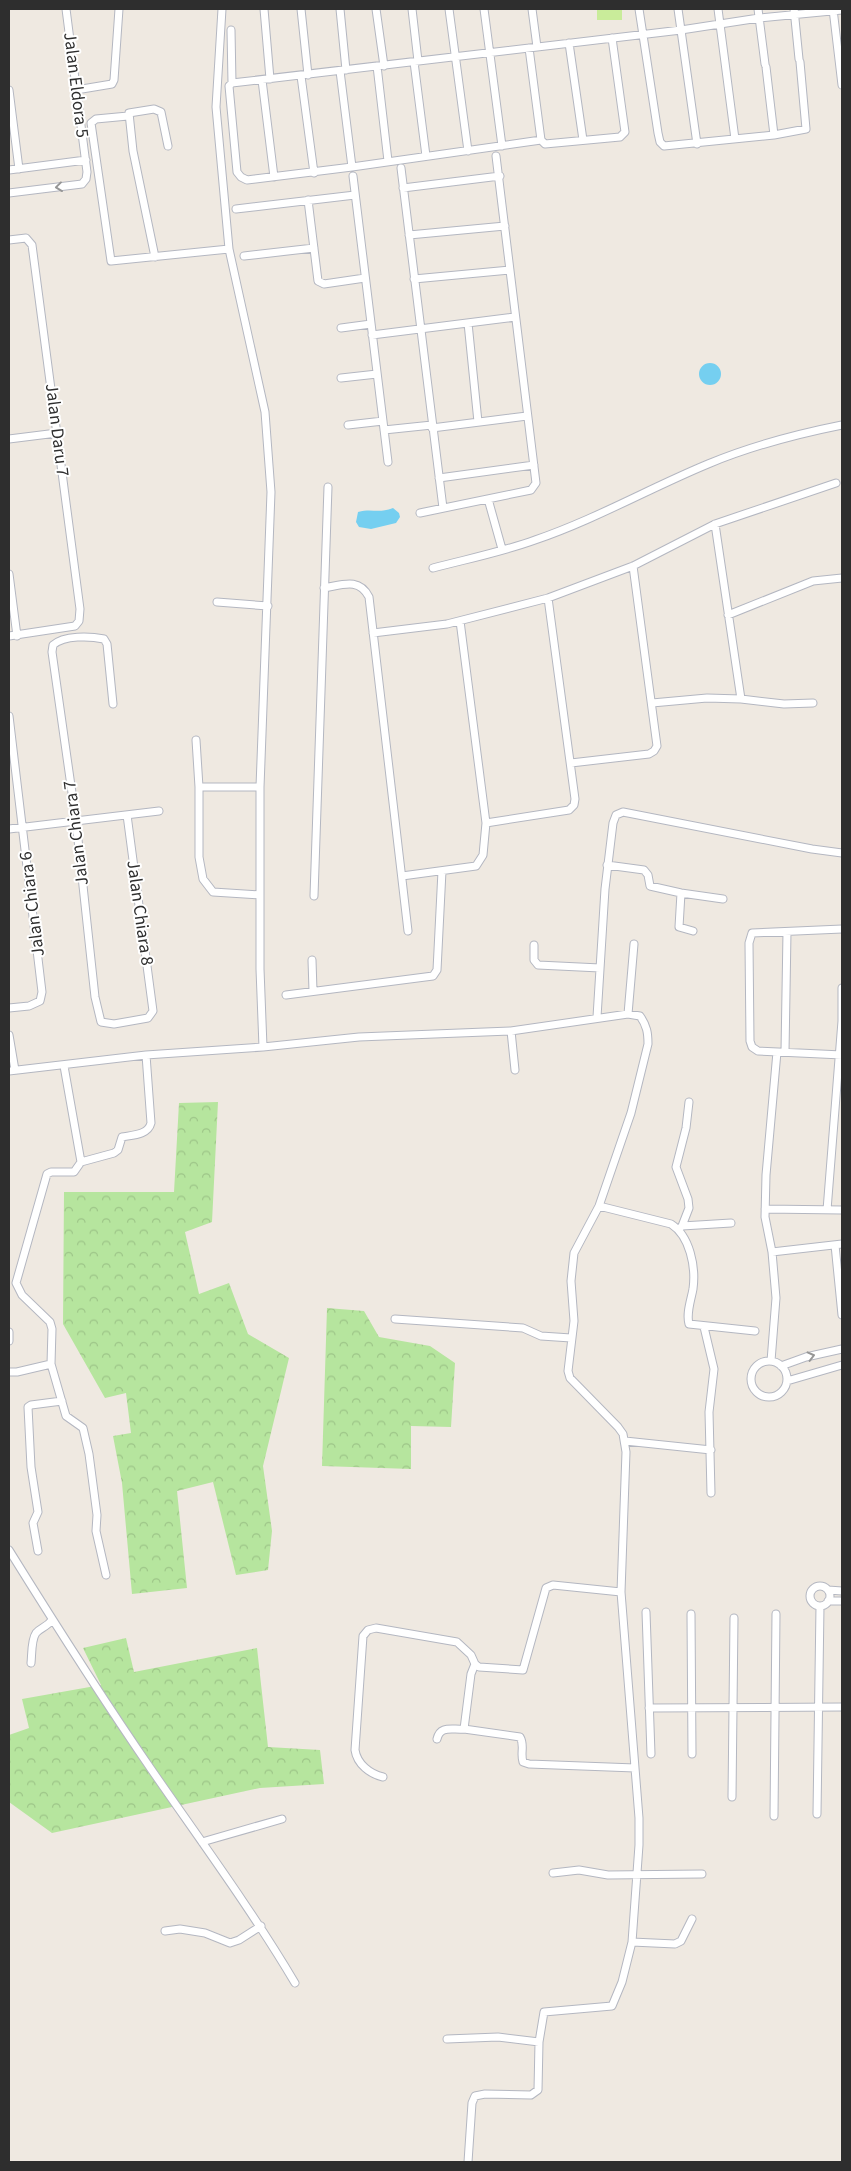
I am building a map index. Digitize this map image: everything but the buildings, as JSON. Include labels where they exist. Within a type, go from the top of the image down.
[{"type":"street","name":"Jalan Eldora 5","points":[[9,193],[82,184],[86,179],[86,160],[66,9]]},
{"type":"street","points":[[76,90],[112,84],[114,80],[119,9]]},
{"type":"street","points":[[222,9],[216,107],[229,249],[258,379],[266,422],[270,461],[272,517],[260,787],[263,1047]]},
{"type":"street","points":[[264,9],[266,80],[274,177]]},
{"type":"street","points":[[301,9],[314,173]]},
{"type":"street","points":[[340,9],[343,70],[352,167]]},
{"type":"street","points":[[376,9],[388,161]]},
{"type":"street","points":[[412,9],[426,156]]},
{"type":"street","points":[[449,9],[468,151]]},
{"type":"street","points":[[484,9],[502,146]]},
{"type":"street","points":[[532,9],[533,48],[541,140],[545,144],[620,137],[625,132],[612,38]]},
{"type":"street","points":[[639,9],[660,142],[667,147],[803,131],[807,127],[794,12]]},
{"type":"street","points":[[678,9],[697,144]]},
{"type":"street","points":[[718,9],[735,140]]},
{"type":"street","points":[[758,9],[774,135]]},
{"type":"street","points":[[833,10],[842,85]]},
{"type":"street","points":[[232,83],[681,30],[794,12],[842,10]]},
{"type":"street","points":[[231,30],[232,83],[228,89],[237,172],[241,178],[247,180],[314,173],[541,140]]},
{"type":"street","points":[[569,43],[583,140]]},
{"type":"street","points":[[9,90],[19,169]]},
{"type":"street","points":[[156,257],[133,150],[129,112],[158,109],[162,117],[168,146]]},
{"type":"street","points":[[128,116],[96,119],[91,123],[111,261],[229,249]]},
{"type":"street","points":[[420,513],[531,490],[536,483],[515,317],[500,176],[496,156]]},
{"type":"street","points":[[9,170],[86,160]]},
{"type":"street","points":[[401,168],[443,508]]},
{"type":"street","points":[[353,176],[388,462]]},
{"type":"street","points":[[403,188],[500,176]]},
{"type":"street","points":[[236,210],[355,195]]},
{"type":"street","points":[[308,200],[316,277],[320,283],[365,278]]},
{"type":"street","points":[[409,235],[505,226]]},
{"type":"street","name":"Jalan Daru 7","points":[[9,240],[26,238],[32,245],[80,609],[79,621],[74,626],[63,630],[13,636]]},
{"type":"street","points":[[244,256],[314,248]]},
{"type":"street","points":[[414,279],[510,270]]},
{"type":"street","points":[[372,335],[515,317]]},
{"type":"street","points":[[468,323],[478,422]]},
{"type":"street","points":[[341,328],[371,324]]},
{"type":"street","points":[[341,378],[377,374]]},
{"type":"street","points":[[384,430],[527,416]]},
{"type":"street","points":[[348,425],[382,421]]},
{"type":"street","points":[[433,568],[534,541],[708,464],[741,452],[787,437],[842,425]]},
{"type":"street","points":[[9,439],[57,433]]},
{"type":"street","points":[[439,478],[534,465]]},
{"type":"street","points":[[373,633],[460,621],[548,598],[633,566],[715,524],[836,483]]},
{"type":"street","points":[[314,896],[328,487]]},
{"type":"street","points":[[488,499],[502,549]]},
{"type":"street","points":[[715,524],[742,699]]},
{"type":"street","points":[[571,763],[649,754],[657,746],[633,566]]},
{"type":"street","points":[[9,574],[13,636]]},
{"type":"street","points":[[728,615],[812,581],[842,578]]},
{"type":"street","points":[[324,588],[357,584],[364,587],[369,597],[408,930]]},
{"type":"street","points":[[486,823],[569,810],[574,805],[571,763],[548,598]]},
{"type":"street","points":[[217,602],[268,606]]},
{"type":"street","points":[[402,876],[476,866],[484,854],[486,823],[460,621]]},
{"type":"street","name":"Jalan Chiara 7","points":[[100,1022],[95,997],[76,821],[52,652],[53,645],[58,640],[94,637],[104,639],[107,644],[113,704]]},
{"type":"street","points":[[652,703],[686,699],[742,699],[764,703],[813,703]]},
{"type":"street","name":"Jalan Chiara 6","points":[[9,716],[42,992],[40,1002],[29,1006],[9,1008]]},
{"type":"street","points":[[196,740],[199,787],[198,857],[203,879],[214,892],[260,895]]},
{"type":"street","points":[[199,787],[260,787]]},
{"type":"street","points":[[9,829],[159,811]]},
{"type":"street","points":[[597,1017],[608,865],[613,823],[616,815],[623,812],[812,849],[842,852]]},
{"type":"street","name":"Jalan Chiara 8","points":[[100,1022],[114,1024],[148,1018],[153,1011],[127,815]]},
{"type":"street","points":[[608,865],[644,870],[648,875],[650,886],[723,899]]},
{"type":"street","points":[[286,995],[433,976],[437,970],[442,871]]},
{"type":"street","points":[[681,893],[678,923],[679,926],[693,931]]},
{"type":"street","points":[[841,1055],[758,1051],[750,1043],[749,943],[752,933],[842,929]]},
{"type":"street","points":[[786,1052],[787,932]]},
{"type":"street","points":[[628,1014],[634,944]]},
{"type":"street","points":[[534,945],[534,960],[538,966],[600,968]]},
{"type":"street","points":[[312,960],[313,991]]},
{"type":"street","points":[[827,1210],[841,1055],[842,988]]},
{"type":"street","points":[[9,1035],[12,1070],[64,1066],[146,1055],[263,1047],[359,1037],[511,1030],[628,1014],[640,1016],[646,1024],[648,1044],[631,1113],[599,1206],[581,1235],[574,1253],[571,1280],[574,1321],[568,1371],[570,1378],[618,1427],[625,1441],[626,1476],[621,1592],[639,1818],[636,1908],[632,1942],[622,1982],[612,2006],[544,2012],[539,2042],[538,2090],[535,2093],[531,2095],[485,2094],[476,2096],[472,2103],[468,2162]]},
{"type":"street","points":[[511,1030],[515,1070]]},
{"type":"street","points":[[771,1361],[776,1298],[772,1252],[765,1209],[766,1175],[777,1052]]},
{"type":"street","points":[[106,1575],[96,1531],[97,1515],[94,1484],[83,1428],[66,1416],[52,1364],[52,1329],[50,1322],[22,1295],[16,1283],[47,1174],[51,1172],[74,1172],[81,1162],[114,1153],[118,1150],[122,1137],[145,1132],[149,1129],[151,1123],[146,1055]]},
{"type":"street","points":[[64,1066],[81,1162]]},
{"type":"street","points":[[690,1102],[686,1128],[676,1167],[688,1199],[689,1208],[681,1227],[687,1243],[694,1278],[688,1322],[690,1326],[718,1326],[756,1331]]},
{"type":"street","points":[[599,1206],[681,1227],[731,1223]]},
{"type":"street","points":[[765,1209],[842,1210]]},
{"type":"street","points":[[772,1252],[838,1244],[842,1315]]},
{"type":"street","points":[[395,1319],[523,1328],[541,1336],[571,1338]]},
{"type":"street","points":[[704,1326],[714,1369],[709,1412],[711,1493]]},
{"type":"street","points":[[9,1332],[9,1341]]},
{"type":"street","points":[[781,1366],[806,1357],[842,1349]]},
{"type":"street","points":[[771,1361],[781,1366],[786,1372],[787,1381],[783,1391],[774,1397],[762,1396],[754,1388],[751,1378],[756,1367],[771,1361]]},
{"type":"street","points":[[9,1372],[52,1364]]},
{"type":"street","points":[[787,1381],[842,1365]]},
{"type":"street","points":[[38,1551],[33,1523],[38,1512],[31,1467],[28,1407],[62,1401]]},
{"type":"street","points":[[625,1441],[711,1450]]},
{"type":"street","points":[[9,1550],[52,1620],[151,1769],[261,1926],[295,1984]]},
{"type":"street","points":[[383,1777],[366,1769],[356,1756],[355,1750],[363,1636],[368,1630],[376,1628],[457,1642],[471,1654],[476,1664],[480,1667],[523,1670],[546,1588],[553,1585],[621,1592]]},
{"type":"street","points":[[820,1606],[811,1601],[810,1591],[819,1586],[828,1590],[842,1591]]},
{"type":"street","points":[[828,1590],[828,1601]]},
{"type":"street","points":[[820,1606],[828,1601],[842,1601]]},
{"type":"street","points":[[817,1814],[820,1606]]},
{"type":"street","points":[[646,1612],[651,1754]]},
{"type":"street","points":[[691,1614],[692,1754]]},
{"type":"street","points":[[774,1816],[776,1614]]},
{"type":"street","points":[[732,1797],[734,1618]]},
{"type":"street","points":[[31,1663],[36,1633],[47,1627],[52,1620]]},
{"type":"street","points":[[464,1729],[471,1674],[476,1664]]},
{"type":"street","points":[[650,1708],[842,1707]]},
{"type":"street","points":[[437,1739],[442,1729],[464,1729],[520,1737],[523,1742],[523,1762],[529,1764],[635,1768]]},
{"type":"street","points":[[202,1842],[282,1819]]},
{"type":"street","points":[[553,1873],[579,1870],[598,1875],[702,1874]]},
{"type":"street","points":[[632,1942],[675,1944],[681,1941],[692,1920]]},
{"type":"street","points":[[165,1931],[180,1929],[205,1933],[230,1943],[239,1940],[261,1926]]},
{"type":"street","points":[[447,2039],[498,2037],[539,2042]]},
{"type":"green space","points":[[597,9],[622,9],[622,20],[597,20]]},
{"type":"green space","points":[[218,1102],[212,1222],[185,1232],[199,1294],[229,1283],[248,1334],[289,1358],[263,1466],[272,1531],[268,1570],[236,1575],[213,1482],[177,1491],[187,1588],[132,1594],[122,1483],[113,1436],[131,1433],[126,1393],[105,1398],[63,1324],[64,1192],[174,1192],[179,1103]]},
{"type":"green space","points":[[327,1308],[364,1311],[379,1337],[430,1346],[455,1363],[451,1427],[411,1426],[411,1469],[322,1466]]},
{"type":"green space","points":[[126,1638],[134,1672],[257,1648],[268,1747],[320,1750],[324,1784],[260,1788],[52,1833],[9,1802],[9,1735],[29,1728],[22,1699],[101,1685],[83,1648]]},
{"type":"water","points":[[710,363],[718,366],[721,374],[718,382],[710,385],[702,382],[699,374],[702,366]]},
{"type":"water","points":[[393,508],[399,513],[400,517],[396,523],[371,529],[359,527],[356,522],[358,512],[383,511]]}]
